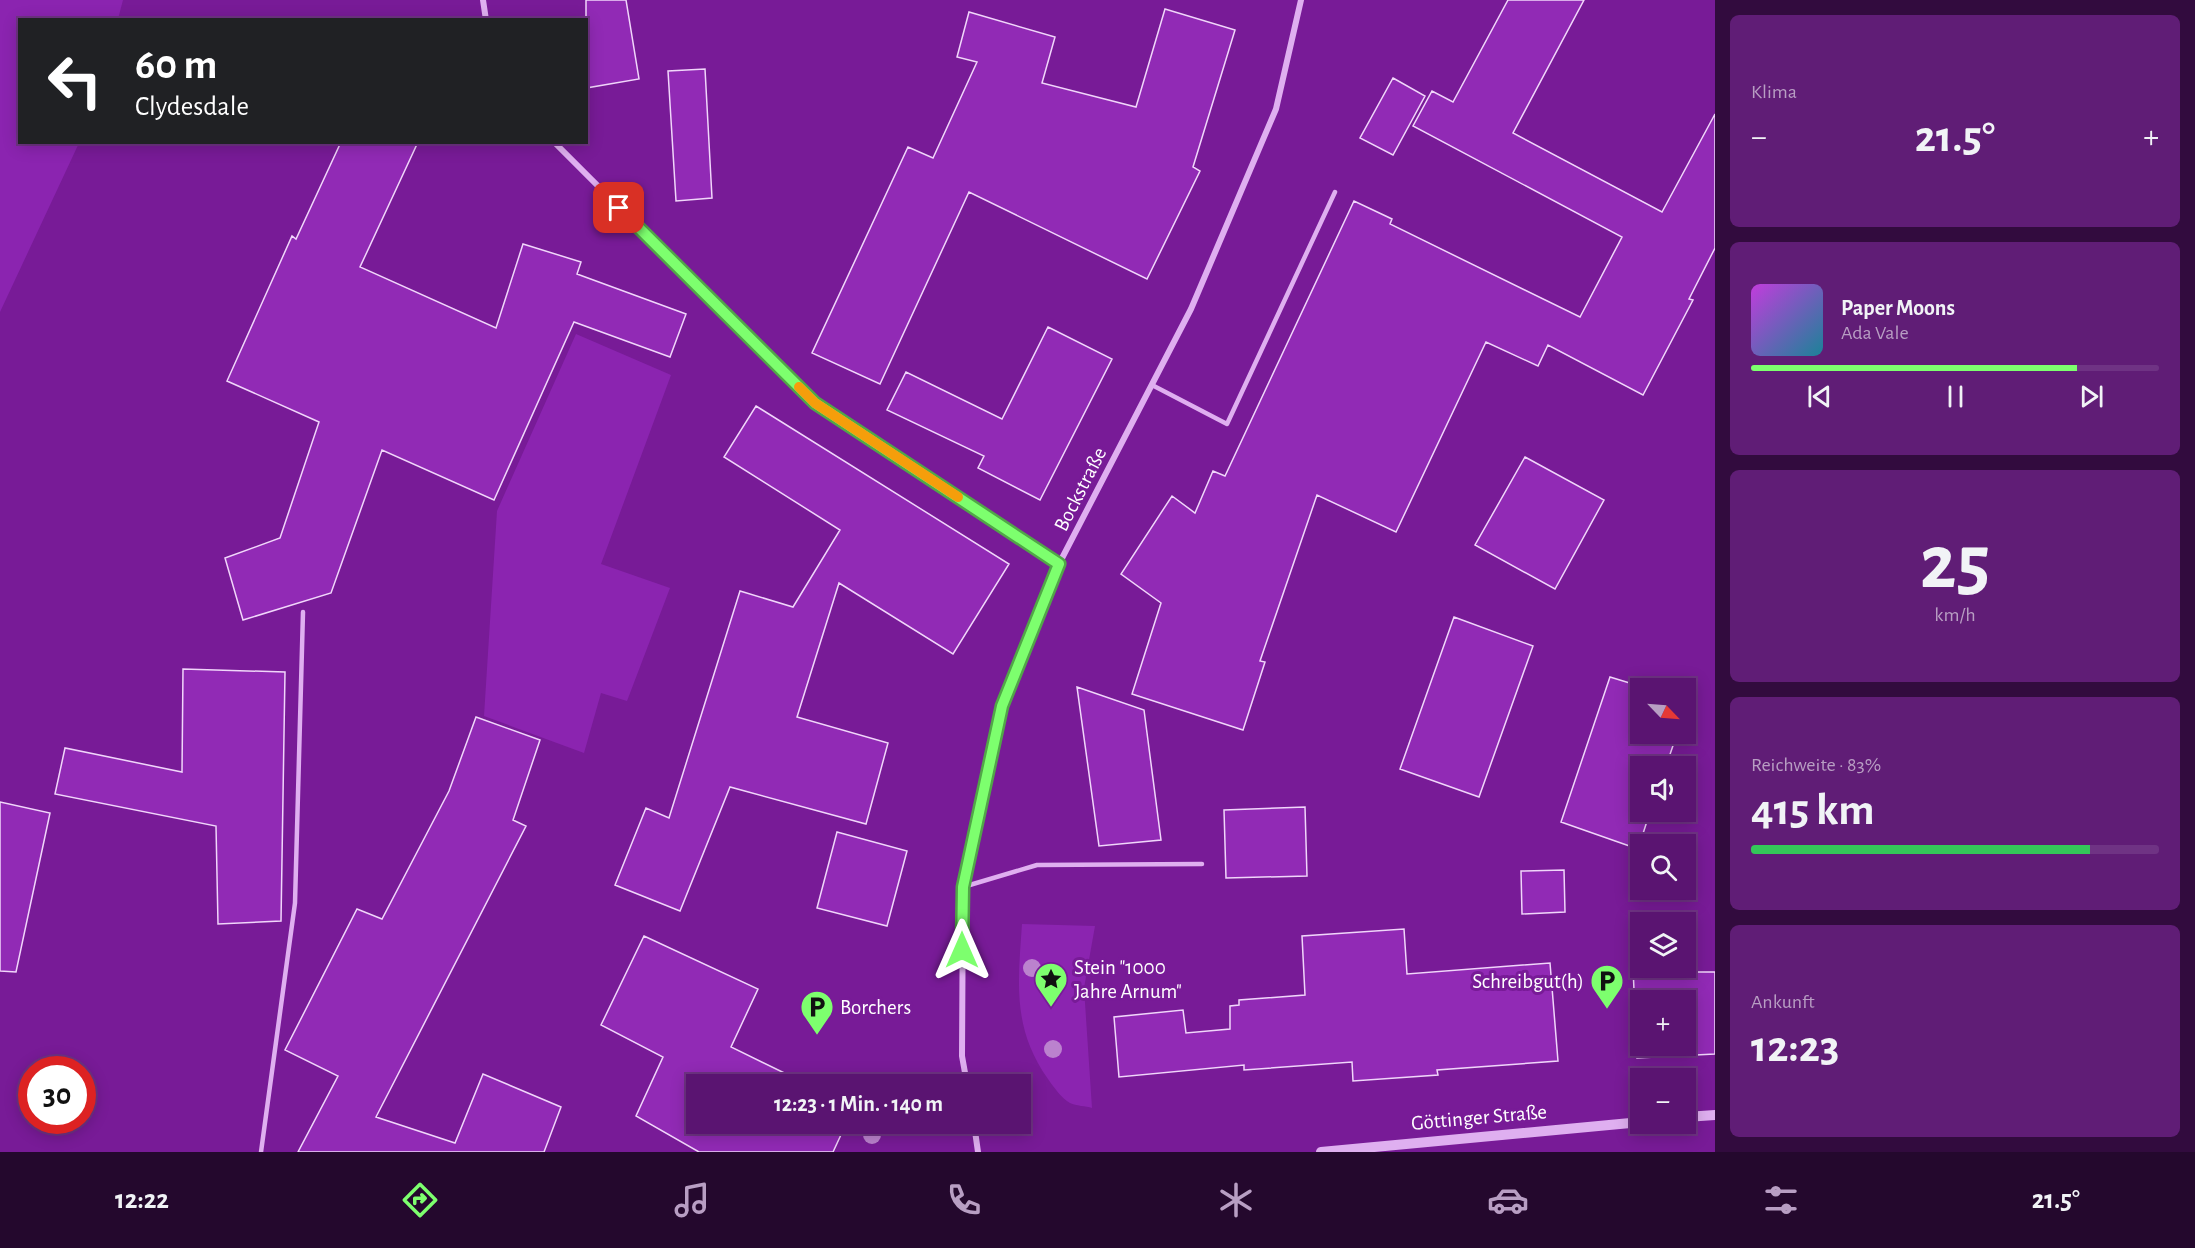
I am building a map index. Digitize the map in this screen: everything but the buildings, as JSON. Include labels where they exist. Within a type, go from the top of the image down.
[{"type":"street","points":[[483,0],[486,18]]},
{"type":"street","name":"Bockstraße","points":[[965,1074],[962,1056],[963,887],[1002,706],[1059,564],[1191,309],[1276,110],[1301,0]]},
{"type":"street","points":[[556,144],[815,403],[1059,564]]},
{"type":"street","points":[[1696,1116],[1715,1114]]},
{"type":"street","name":"Göttinger Straße","points":[[1321,1152],[1630,1123]]},
{"type":"street","points":[[975,1134],[978,1152]]},
{"type":"lane","points":[[1152,385],[1227,424],[1335,192]]},
{"type":"lane","points":[[261,1152],[295,903],[303,612]]},
{"type":"lane","points":[[963,887],[1037,865],[1202,864]]},
{"type":"shaded area","points":[[0,0],[123,0],[118,18],[18,18],[18,144],[79,144],[0,312]]},
{"type":"shaded area","points":[[576,334],[671,375],[601,564],[670,588],[627,701],[601,693],[584,753],[484,716],[497,511]]},
{"type":"shaded area","points":[[1022,924],[1095,926],[1084,988],[1092,1108],[1072,1104],[1061,1095],[1036,1060],[1028,1042],[1020,1005],[1019,986]]},
{"type":"slow traffic","points":[[799,387],[815,403],[958,497]]},
{"type":"place","name":"Stein \"1000 Jahre Arnum\"","points":[[1051,1008]]},
{"type":"place","name":"Schreibgut(h)","points":[[1607,1010]]},
{"type":"place","name":"Borchers","points":[[817,1036]]},
{"type":"route","points":[[619,208],[815,403],[1059,564],[1002,706],[963,887],[962,950]]}]
